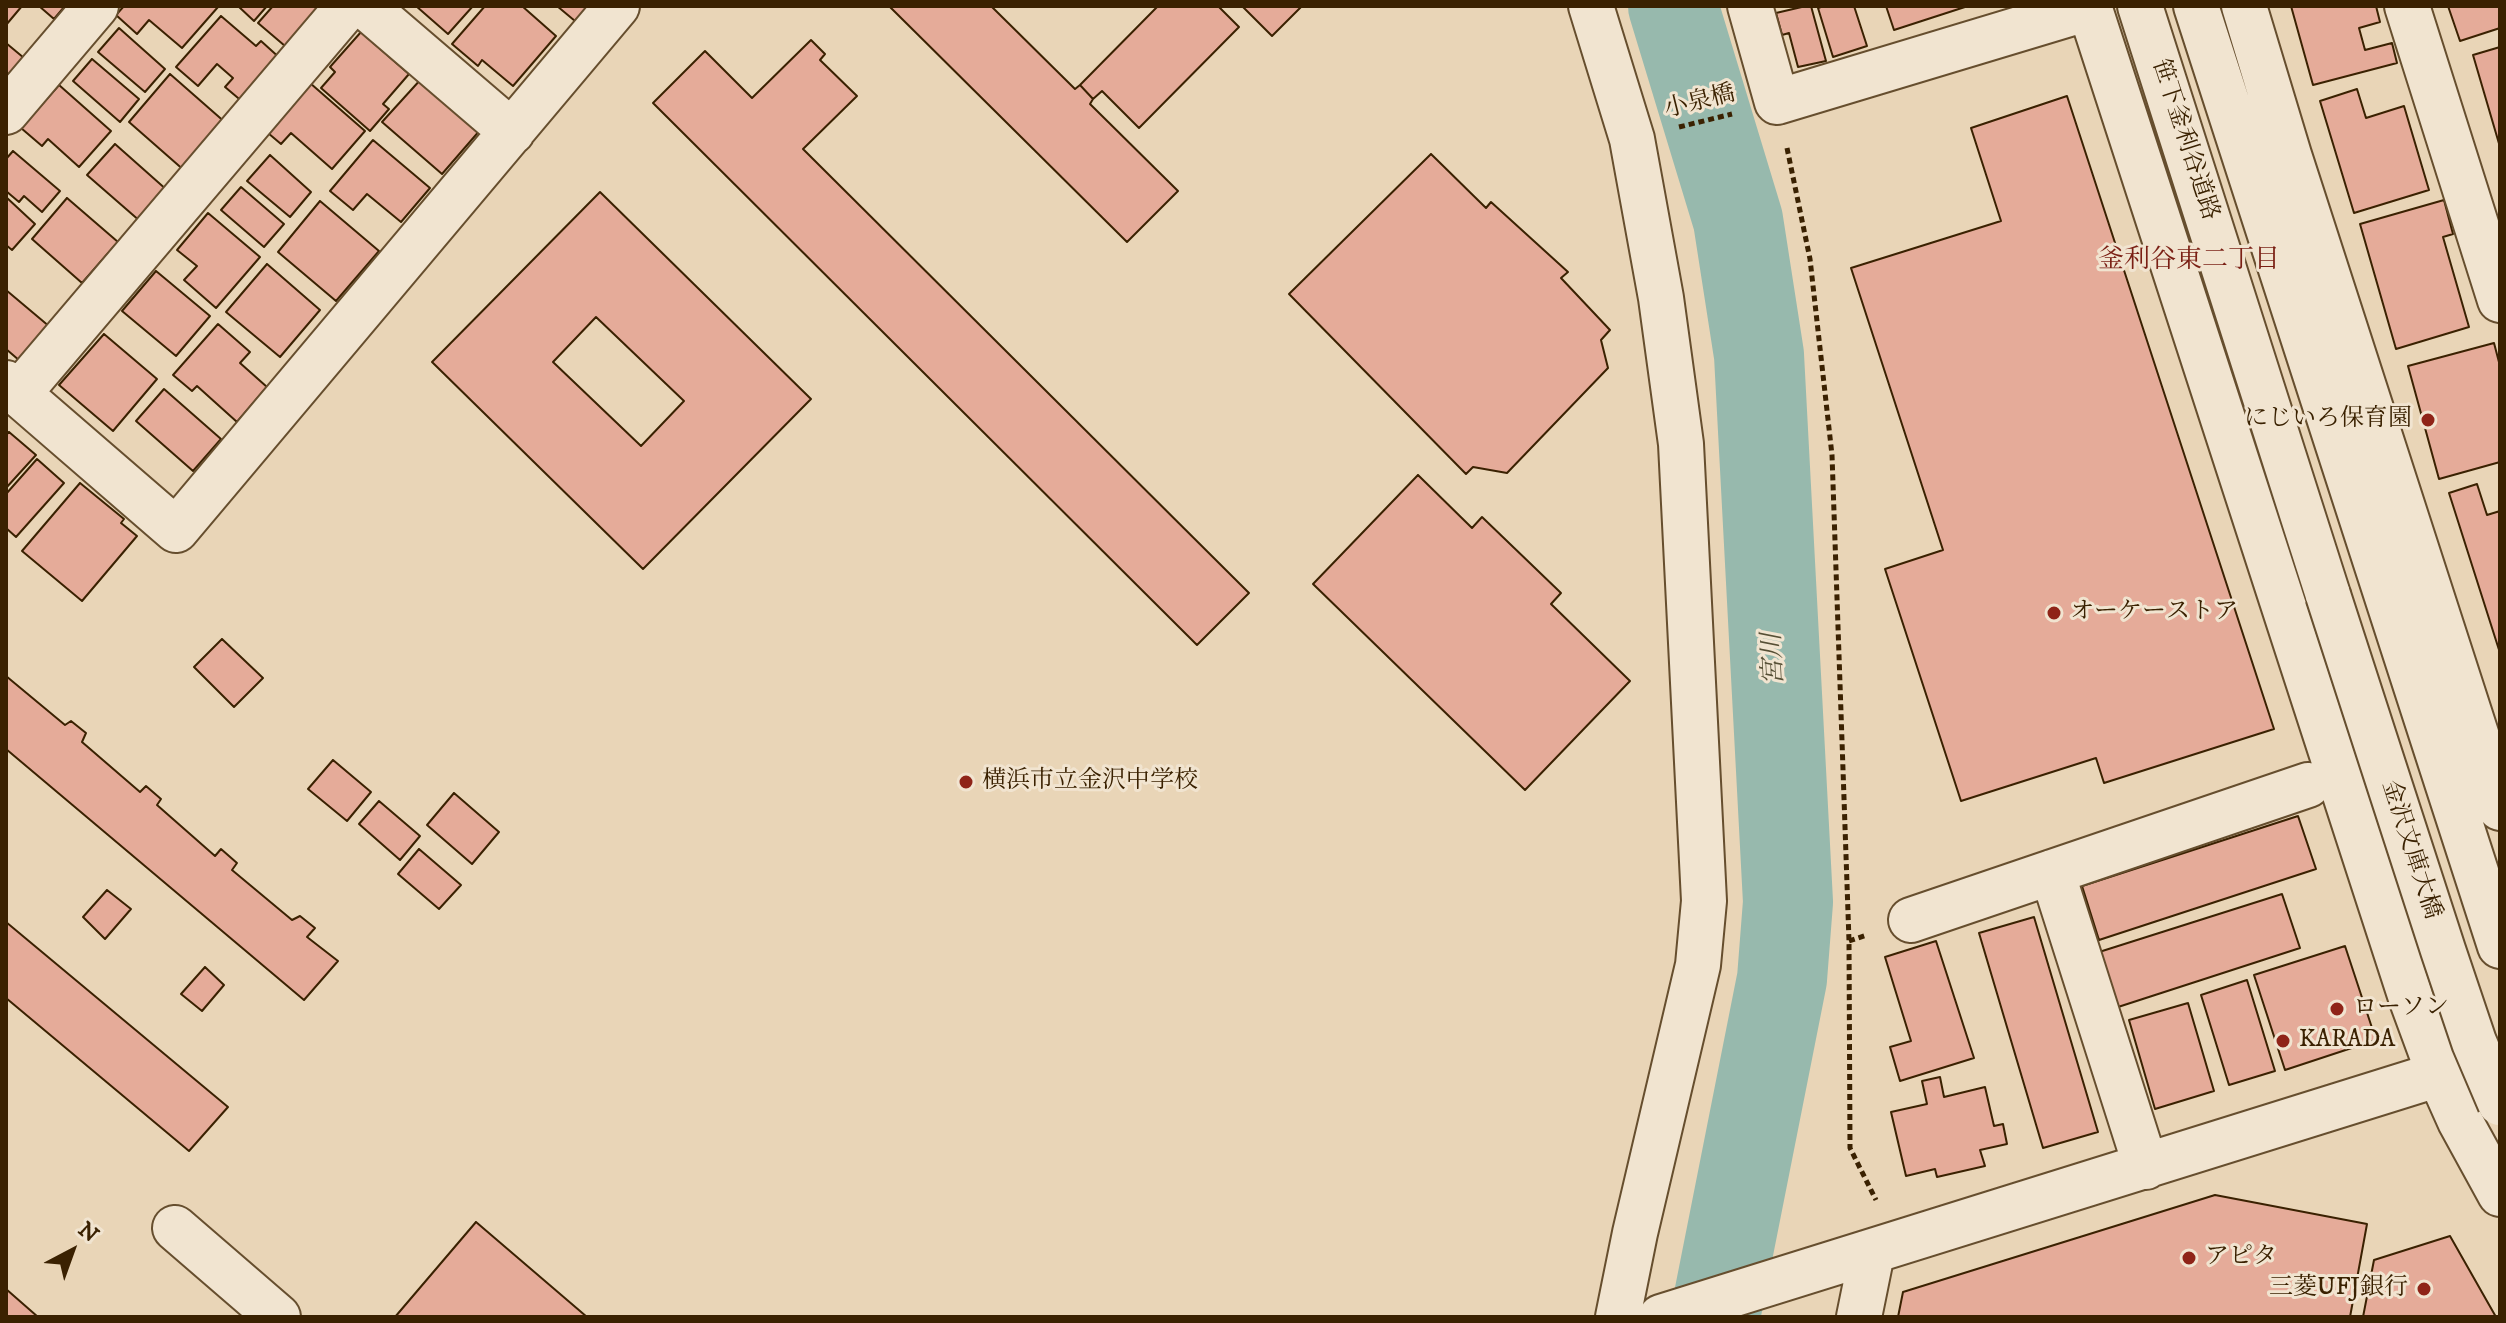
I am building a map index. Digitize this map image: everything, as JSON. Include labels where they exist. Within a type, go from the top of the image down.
[{"type":"street","points":[[6,112],[96,6]]},
{"type":"street","points":[[348,6],[12,388],[176,530],[617,6]]},
{"type":"street","points":[[365,6],[512,132]]},
{"type":"street","points":[[1591,6],[1632,139],[1661,298],[1681,444],[1704,901],[1698,965],[1638,1218],[1618,1317]]},
{"type":"street","points":[[1750,6],[1777,102],[2089,7],[2411,998],[2460,1121],[2500,1194]]},
{"type":"street","name":"笹下釜利谷道路","points":[[2140,6],[2328,595]]},
{"type":"street","points":[[2196,6],[2500,946]]},
{"type":"street","points":[[2244,6],[2500,808]]},
{"type":"street","points":[[2407,6],[2500,300]]},
{"type":"street","name":"金沢文庫大橋","points":[[2328,595],[2474,1042],[2500,1103]]},
{"type":"street","points":[[1911,920],[2308,785]]},
{"type":"street","points":[[2052,872],[2146,1167]]},
{"type":"street","points":[[1663,1316],[2500,1054]]},
{"type":"street","points":[[175,1228],[278,1317]]},
{"type":"street","points":[[1859,1317],[1885,1249]]},
{"type":"path","name":"小泉橋","points":[[1632,139],[1777,102]]},
{"type":"path","points":[[1777,102],[1810,259],[1832,455],[1849,941],[1850,1148],[1885,1249]]},
{"type":"building","points":[[6,6],[22,6],[6,25]]},
{"type":"building","points":[[39,6],[65,6],[54,19]]},
{"type":"building","points":[[124,6],[218,7],[182,48],[149,20],[137,34],[116,15]]},
{"type":"building","points":[[238,6],[267,6],[254,21]]},
{"type":"building","points":[[273,6],[320,6],[285,46],[258,23]]},
{"type":"building","points":[[416,6],[473,6],[448,34]]},
{"type":"building","points":[[485,6],[522,6],[556,36],[513,86],[482,60],[478,66],[452,44]]},
{"type":"building","points":[[557,6],[585,6],[587,8],[575,21]]},
{"type":"building","points":[[889,6],[991,6],[1075,89],[1080,85],[1093,99],[1090,104],[1178,191],[1127,242]]},
{"type":"building","points":[[1158,6],[1218,6],[1239,27],[1139,128],[1102,91],[1093,99],[1080,85]]},
{"type":"building","points":[[1242,6],[1302,6],[1272,36]]},
{"type":"building","points":[[1811,6],[1826,61],[1798,67],[1789,33],[1782,35],[1776,13]]},
{"type":"building","points":[[1854,6],[1867,46],[1833,57],[1818,8]]},
{"type":"building","points":[[1886,6],[1968,6],[1894,30]]},
{"type":"building","points":[[2291,6],[2376,6],[2380,22],[2359,28],[2365,50],[2392,43],[2397,63],[2313,85]]},
{"type":"building","points":[[2448,6],[2500,6],[2500,28],[2460,41]]},
{"type":"building","points":[[221,16],[256,46],[261,41],[282,60],[244,103],[225,87],[233,78],[217,64],[198,86],[176,67]]},
{"type":"building","points":[[119,28],[165,69],[145,92],[98,52]]},
{"type":"building","points":[[361,32],[409,74],[383,104],[389,109],[370,131],[321,88],[335,72],[330,67]]},
{"type":"building","points":[[811,40],[825,54],[820,60],[857,96],[803,149],[1249,593],[1197,645],[653,103],[705,51],[752,98]]},
{"type":"building","points":[[6,43],[24,58],[6,79]]},
{"type":"building","points":[[2500,47],[2500,147],[2473,55]]},
{"type":"building","points":[[92,59],[139,99],[120,122],[73,81]]},
{"type":"building","points":[[170,74],[227,124],[186,172],[129,122]]},
{"type":"building","points":[[422,78],[481,129],[442,174],[382,122]]},
{"type":"building","points":[[310,83],[365,131],[332,169],[291,133],[281,144],[268,133]]},
{"type":"building","points":[[59,85],[111,131],[79,167],[48,139],[42,146],[21,128]]},
{"type":"building","points":[[2357,89],[2366,118],[2404,106],[2429,190],[2354,213],[2320,101]]},
{"type":"building","name":"オーケーストア","points":[[2067,96],[2274,729],[2104,783],[2096,758],[1961,801],[1885,569],[1943,550],[1851,268],[2001,221],[1971,128]]},
{"type":"building","points":[[373,140],[430,188],[401,222],[367,194],[353,210],[330,191]]},
{"type":"building","points":[[115,144],[168,191],[141,222],[87,175]]},
{"type":"building","points":[[13,151],[60,191],[42,212],[24,196],[19,202],[6,191],[6,159]]},
{"type":"building","points":[[1431,154],[1486,208],[1491,202],[1568,272],[1561,278],[1610,330],[1601,340],[1608,368],[1507,473],[1473,467],[1466,474],[1289,294]]},
{"type":"building","points":[[270,155],[311,192],[290,217],[247,181]]},
{"type":"building","points":[[241,187],[284,224],[264,247],[221,210]]},
{"type":"building","points":[[600,192],[811,399],[643,569],[432,362]],"holes":[[[596,317],[684,401],[641,446],[553,362]]]},
{"type":"building","points":[[6,197],[35,224],[12,250],[6,245]]},
{"type":"building","points":[[67,198],[118,242],[82,283],[32,239]]},
{"type":"building","points":[[2444,200],[2453,234],[2443,237],[2469,327],[2396,349],[2360,224]]},
{"type":"building","points":[[320,201],[379,251],[336,301],[278,252]]},
{"type":"building","points":[[208,213],[260,257],[216,308],[184,280],[197,266],[177,250]]},
{"type":"building","points":[[267,264],[320,310],[280,357],[226,312]]},
{"type":"building","points":[[156,271],[210,316],[176,356],[122,311]]},
{"type":"building","points":[[6,290],[50,327],[20,361],[6,349]]},
{"type":"building","points":[[218,324],[250,352],[240,363],[267,387],[237,422],[197,386],[192,391],[173,375]]},
{"type":"building","points":[[104,334],[157,379],[113,431],[59,385]]},
{"type":"building","points":[[2494,343],[2500,366],[2500,462],[2439,479],[2408,366]]},
{"type":"building","points":[[164,389],[221,439],[193,471],[136,421]]},
{"type":"building","points":[[9,432],[36,455],[6,488],[6,435]]},
{"type":"building","points":[[37,459],[64,483],[16,537],[6,528],[6,494]]},
{"type":"building","points":[[1418,475],[1472,528],[1482,517],[1561,593],[1551,604],[1630,681],[1525,790],[1313,584]]},
{"type":"building","points":[[80,483],[124,519],[121,523],[137,536],[82,601],[22,551]]},
{"type":"building","points":[[2477,484],[2487,515],[2500,511],[2500,653],[2449,493]]},
{"type":"building","points":[[222,639],[263,678],[234,707],[194,667]]},
{"type":"building","points":[[6,676],[65,725],[71,721],[86,733],[82,742],[140,792],[146,786],[161,799],[157,805],[215,856],[221,849],[237,863],[232,870],[292,920],[300,916],[315,928],[307,937],[338,961],[304,1000],[6,749]]},
{"type":"building","points":[[333,760],[371,792],[347,821],[308,789]]},
{"type":"building","points":[[454,793],[499,832],[472,864],[427,825]]},
{"type":"building","points":[[379,801],[420,836],[400,860],[359,824]]},
{"type":"building","points":[[2298,816],[2316,869],[2099,940],[2082,886]]},
{"type":"building","points":[[419,849],[461,885],[439,909],[398,874]]},
{"type":"building","points":[[107,890],[131,909],[105,939],[83,917]]},
{"type":"building","points":[[2282,894],[2300,948],[2115,1008],[2096,953]]},
{"type":"building","points":[[2034,917],[2098,1132],[2043,1148],[1979,933]]},
{"type":"building","points":[[6,922],[228,1107],[189,1151],[6,998]]},
{"type":"building","points":[[1936,941],[1974,1058],[1900,1081],[1890,1047],[1911,1041],[1885,957]]},
{"type":"building","points":[[2345,946],[2376,1040],[2285,1070],[2254,975]]},
{"type":"building","points":[[205,967],[224,985],[202,1011],[181,994]]},
{"type":"building","points":[[2247,980],[2275,1071],[2229,1085],[2201,995]]},
{"type":"building","points":[[2188,1003],[2214,1091],[2155,1109],[2129,1020]]},
{"type":"building","points":[[1940,1077],[1944,1097],[1985,1087],[1994,1126],[2003,1124],[2007,1144],[1980,1150],[1985,1166],[1937,1177],[1935,1169],[1906,1176],[1891,1112],[1927,1104],[1922,1081]]},
{"type":"building","name":"アピタ","points":[[2215,1195],[2367,1224],[2350,1317],[1898,1317],[1903,1292]]},
{"type":"building","points":[[476,1222],[587,1317],[395,1317]]},
{"type":"building","name":"三菱UFJ銀行","points":[[2450,1236],[2496,1317],[2363,1317],[2374,1260]]},
{"type":"building","points":[[6,1289],[38,1317],[6,1317]]},
{"type":"waterway","name":"宮川","points":[[1673,6],[1738,220],[1759,355],[1788,902],[1782,979],[1715,1317]]},
{"type":"place","name":"にじいろ保育園","points":[[2428,420]]},
{"type":"place","name":"オーケーストア","points":[[2054,613]]},
{"type":"place","name":"横浜市立金沢中学校","points":[[966,782]]},
{"type":"place","name":"ローソン","points":[[2337,1009]]},
{"type":"place","name":"KARADA","points":[[2283,1041]]},
{"type":"place","name":"アピタ","points":[[2189,1258]]},
{"type":"place","name":"三菱UFJ銀行","points":[[2424,1289]]},
{"type":"district","name":"釜利谷東二丁目","points":[[2189,262]]}]
